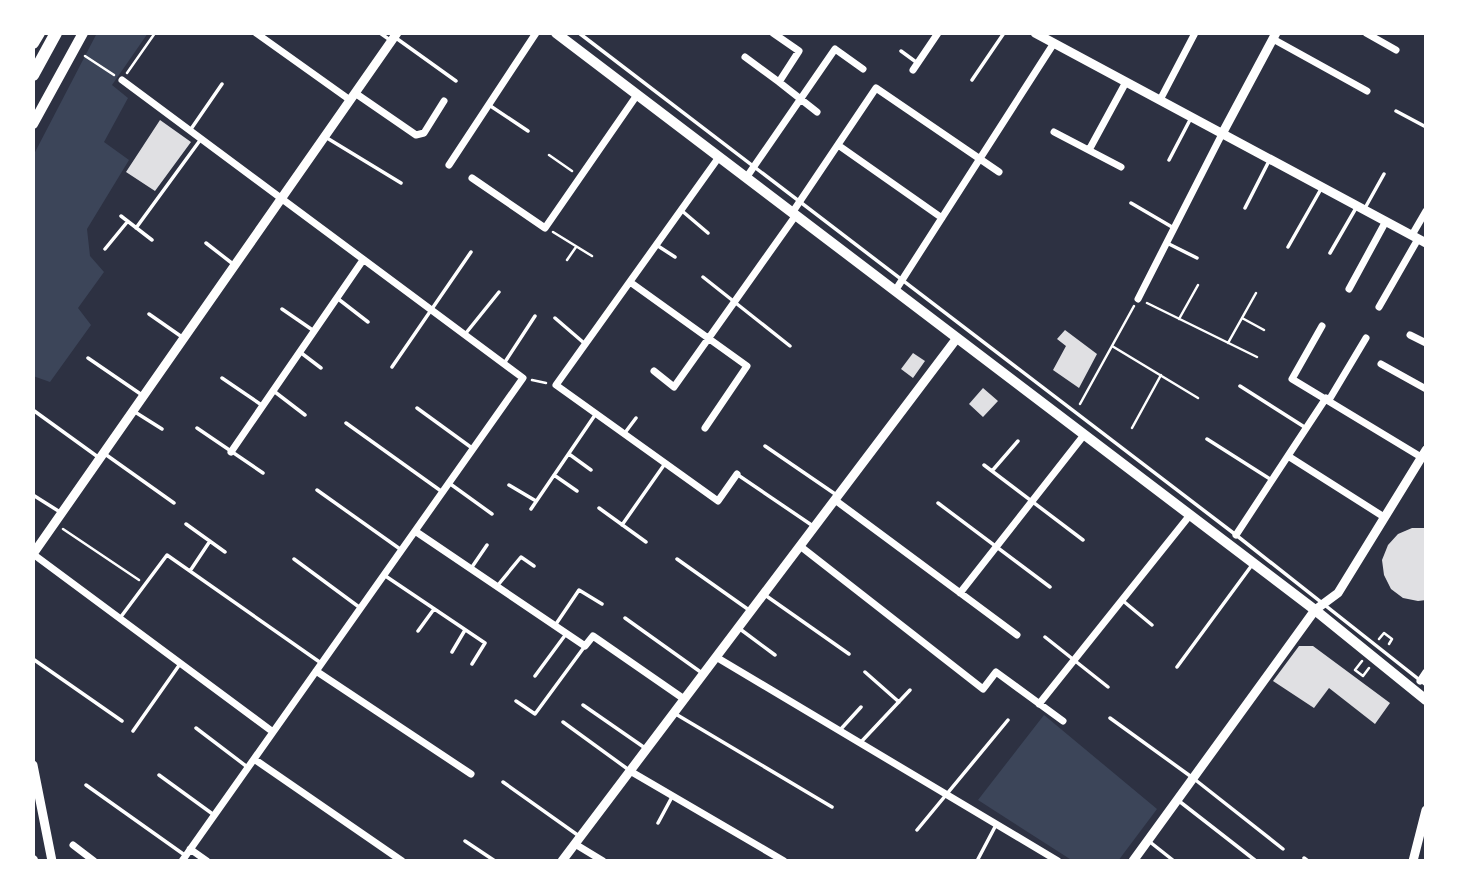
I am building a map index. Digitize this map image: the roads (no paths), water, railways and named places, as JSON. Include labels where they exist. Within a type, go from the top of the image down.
[{"type":"highway","points":[[33,43],[39,33]]},
{"type":"highway","points":[[33,75],[56,33]]},
{"type":"main road","points":[[33,124],[83,33]]},
{"type":"main road","points":[[556,33],[1190,515],[1254,563],[1320,607],[1426,700]]},
{"type":"street","points":[[256,33],[415,135],[424,133],[444,101]]},
{"type":"street","points":[[449,165],[536,33]]},
{"type":"street","points":[[773,33],[799,51],[779,82]]},
{"type":"street","points":[[912,70],[938,33]]},
{"type":"street","points":[[1035,33],[1418,239]]},
{"type":"street","points":[[1160,100],[1195,33]]},
{"type":"street","points":[[1366,33],[1396,50]]},
{"type":"street","points":[[1138,299],[1275,36],[1367,91]]},
{"type":"street","points":[[273,732],[33,554],[394,37]]},
{"type":"street","points":[[895,291],[1054,43]]},
{"type":"street","points":[[746,178],[835,49],[863,69]]},
{"type":"street","points":[[745,57],[817,112]]},
{"type":"street","points":[[122,80],[523,378],[186,855],[207,861]]},
{"type":"street","points":[[1088,150],[1126,82]]},
{"type":"street","points":[[653,371],[674,387],[734,303],[876,88],[999,172]]},
{"type":"street","points":[[472,178],[545,228],[638,95]]},
{"type":"street","points":[[1054,131],[1121,167]]},
{"type":"street","points":[[838,145],[942,218]]},
{"type":"street","points":[[719,157],[556,385],[718,501],[737,474]]},
{"type":"street","points":[[1379,307],[1418,239],[1426,211]]},
{"type":"street","points":[[1349,289],[1386,221]]},
{"type":"street","points":[[231,452],[363,260]]},
{"type":"street","points":[[630,282],[747,366],[705,428]]},
{"type":"street","points":[[1133,861],[1320,607],[1338,593],[1423,454],[1292,379],[1322,326]]},
{"type":"street","points":[[1410,335],[1426,343]]},
{"type":"street","points":[[562,861],[957,338]]},
{"type":"street","points":[[1236,535],[1366,338]]},
{"type":"street","points":[[1381,364],[1426,389]]},
{"type":"street","points":[[960,593],[1084,435]]},
{"type":"street","points":[[1288,456],[1384,517]]},
{"type":"street","points":[[836,498],[1017,635]]},
{"type":"street","points":[[1039,704],[1190,515]]},
{"type":"street","points":[[415,531],[585,646],[593,636],[684,699]]},
{"type":"street","points":[[800,546],[983,689],[996,672],[1063,721]]},
{"type":"street","points":[[716,657],[1058,861]]},
{"type":"street","points":[[316,671],[471,774]]},
{"type":"street","points":[[1423,683],[1426,672]]},
{"type":"street","points":[[254,759],[402,861]]},
{"type":"street","points":[[33,765],[52,861]]},
{"type":"street","points":[[630,771],[785,861]]},
{"type":"street","points":[[1413,861],[1426,810]]},
{"type":"street","points":[[578,841],[603,861]]},
{"type":"street","points":[[73,845],[94,861]]},
{"type":"lane","points":[[380,33],[394,37],[456,81]]},
{"type":"lane","points":[[579,33],[1236,535],[1320,607],[1423,683]]},
{"type":"lane","points":[[972,80],[1004,33]]},
{"type":"lane","points":[[901,51],[918,63]]},
{"type":"lane","points":[[190,131],[222,84]]},
{"type":"lane","points":[[489,104],[528,131]]},
{"type":"lane","points":[[1396,111],[1426,127]]},
{"type":"lane","points":[[1169,160],[1191,117]]},
{"type":"lane","points":[[325,137],[401,183]]},
{"type":"lane","points":[[136,228],[201,139]]},
{"type":"lane","points":[[1245,208],[1270,159]]},
{"type":"lane","points":[[1331,253],[1384,174]]},
{"type":"lane","points":[[1288,247],[1322,188]]},
{"type":"lane","points":[[1131,203],[1174,228]]},
{"type":"lane","points":[[681,210],[708,233]]},
{"type":"lane","points":[[121,216],[152,240]]},
{"type":"lane","points":[[105,249],[128,221]]},
{"type":"lane","points":[[206,243],[235,265]]},
{"type":"lane","points":[[1167,243],[1198,258]]},
{"type":"lane","points":[[657,244],[675,257]]},
{"type":"lane","points":[[392,367],[471,252]]},
{"type":"lane","points":[[703,278],[790,346]]},
{"type":"lane","points":[[464,335],[499,292]]},
{"type":"lane","points":[[337,298],[368,322]]},
{"type":"lane","points":[[282,309],[314,331]]},
{"type":"lane","points":[[149,314],[184,338]]},
{"type":"lane","points":[[504,364],[535,316]]},
{"type":"lane","points":[[555,318],[585,345]]},
{"type":"lane","points":[[300,352],[321,368]]},
{"type":"lane","points":[[88,358],[143,396]]},
{"type":"lane","points":[[222,378],[262,406]]},
{"type":"lane","points":[[1240,386],[1306,428]]},
{"type":"lane","points":[[273,391],[305,415]]},
{"type":"lane","points":[[417,408],[473,449]]},
{"type":"lane","points":[[33,410],[174,503]]},
{"type":"lane","points":[[133,411],[162,429]]},
{"type":"lane","points":[[531,509],[596,414]]},
{"type":"lane","points":[[624,434],[636,418]]},
{"type":"lane","points":[[346,423],[442,493]]},
{"type":"lane","points":[[197,428],[263,473]]},
{"type":"lane","points":[[1207,439],[1272,480]]},
{"type":"lane","points":[[992,471],[1018,441]]},
{"type":"lane","points":[[765,446],[836,498]]},
{"type":"lane","points":[[569,454],[591,470]]},
{"type":"lane","points":[[622,525],[666,463]]},
{"type":"lane","points":[[984,465],[1083,540]]},
{"type":"lane","points":[[737,474],[814,527]]},
{"type":"lane","points":[[554,475],[577,491]]},
{"type":"lane","points":[[449,483],[492,514]]},
{"type":"lane","points":[[509,485],[536,501]]},
{"type":"lane","points":[[317,490],[401,550]]},
{"type":"lane","points":[[33,495],[61,513]]},
{"type":"lane","points":[[938,503],[1050,587]]},
{"type":"lane","points":[[599,508],[646,542]]},
{"type":"lane","points":[[186,524],[225,552]]},
{"type":"lane","points":[[190,571],[209,541]]},
{"type":"lane","points":[[471,569],[487,545]]},
{"type":"lane","points":[[120,618],[167,555],[321,664]]},
{"type":"lane","points":[[497,587],[521,557],[534,566]]},
{"type":"lane","points":[[294,559],[360,609]]},
{"type":"lane","points":[[677,559],[751,611]]},
{"type":"lane","points":[[1177,667],[1254,563]]},
{"type":"lane","points":[[384,575],[485,643],[472,664]]},
{"type":"lane","points":[[555,626],[579,590],[602,604]]},
{"type":"lane","points":[[764,594],[849,654]]},
{"type":"lane","points":[[1122,600],[1152,625]]},
{"type":"lane","points":[[418,631],[434,609]]},
{"type":"lane","points":[[625,618],[703,674]]},
{"type":"lane","points":[[738,628],[775,655]]},
{"type":"lane","points":[[452,652],[465,630]]},
{"type":"lane","points":[[535,676],[566,634]]},
{"type":"lane","points":[[1045,637],[1108,687]]},
{"type":"lane","points":[[516,701],[535,714],[585,646]]},
{"type":"lane","points":[[33,659],[122,721]]},
{"type":"lane","points":[[133,731],[180,663]]},
{"type":"lane","points":[[865,672],[899,702]]},
{"type":"lane","points":[[859,743],[910,690]]},
{"type":"lane","points":[[583,705],[647,749]]},
{"type":"lane","points":[[839,731],[862,707]]},
{"type":"lane","points":[[674,713],[832,807]]},
{"type":"lane","points":[[1110,718],[1194,778],[1283,849]]},
{"type":"lane","points":[[917,830],[1008,720]]},
{"type":"lane","points":[[563,722],[630,771]]},
{"type":"lane","points":[[196,728],[248,767]]},
{"type":"lane","points":[[159,775],[214,815]]},
{"type":"lane","points":[[503,782],[578,841]]},
{"type":"lane","points":[[86,785],[186,855]]},
{"type":"lane","points":[[658,823],[673,796]]},
{"type":"lane","points":[[1177,800],[1256,861]]},
{"type":"lane","points":[[977,861],[996,824]]},
{"type":"lane","points":[[1148,840],[1174,861]]},
{"type":"lane","points":[[465,841],[495,861]]}]
